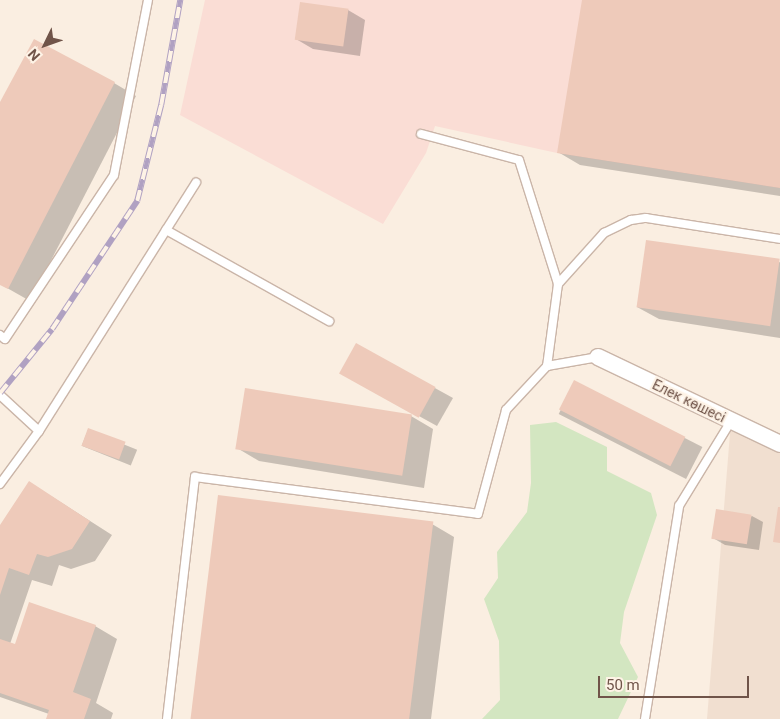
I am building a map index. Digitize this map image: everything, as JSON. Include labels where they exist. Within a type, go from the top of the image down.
[{"type":"street","name":"Елек көшесі","points":[[598,357],[780,444]]},
{"type":"lane","points":[[0,335],[5,339],[114,175],[148,0]]},
{"type":"lane","points":[[167,719],[195,477],[478,514],[506,410],[547,366],[558,284],[518,160],[421,134]]},
{"type":"lane","points":[[0,484],[39,431],[196,183]]},
{"type":"lane","points":[[558,284],[604,233],[631,220],[646,218],[780,239]]},
{"type":"lane","points":[[166,230],[329,321]]},
{"type":"lane","points":[[547,366],[598,357]]},
{"type":"lane","points":[[0,395],[39,431]]},
{"type":"lane","points":[[645,719],[679,506],[731,421]]},
{"type":"shaded area","points":[[205,0],[780,0],[780,188],[557,153],[435,126],[426,153],[383,224],[180,115]]},
{"type":"shaded area","points":[[731,421],[780,444],[780,719],[707,719]]},
{"type":"green space","points":[[556,422],[607,447],[607,471],[651,493],[657,515],[624,612],[620,643],[638,677],[618,719],[482,719],[500,700],[499,641],[484,599],[498,578],[497,552],[527,512],[531,483],[530,425]]},
{"type":"building","points":[[582,0],[780,0],[780,188],[557,153]]},
{"type":"building","points":[[300,2],[349,9],[343,46],[295,40]]},
{"type":"building","points":[[34,39],[115,82],[8,289],[0,285],[0,102]]},
{"type":"building","points":[[646,240],[780,259],[770,326],[637,307]]},
{"type":"building","points":[[356,343],[436,387],[419,418],[339,374]]},
{"type":"building","points":[[574,380],[685,437],[670,466],[559,409]]},
{"type":"building","points":[[245,388],[412,414],[402,476],[235,449]]},
{"type":"building","points":[[88,428],[126,442],[119,460],[82,446]]},
{"type":"building","points":[[29,481],[90,521],[72,549],[48,557],[37,554],[29,575],[9,568],[0,595],[0,525]]},
{"type":"building","points":[[218,495],[433,521],[409,719],[190,719]]},
{"type":"building","points":[[778,507],[780,507],[780,543],[773,542]]},
{"type":"building","points":[[716,509],[752,515],[747,544],[711,539]]},
{"type":"building","points":[[29,602],[96,625],[73,692],[91,699],[84,719],[46,719],[49,710],[0,693],[0,639],[15,644]]},
{"type":"railway","points":[[0,393],[52,329],[137,201],[161,105],[180,0]]}]
